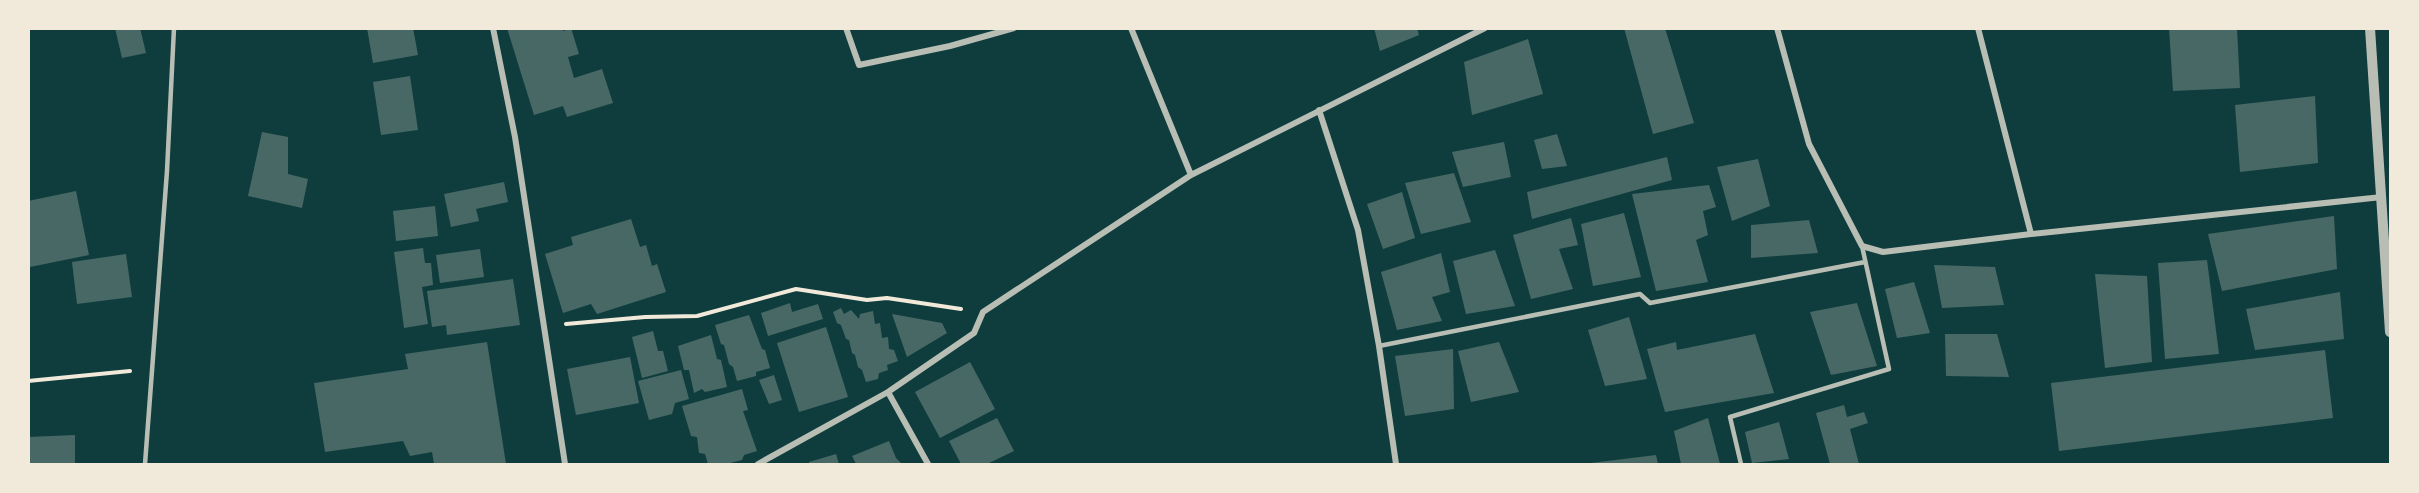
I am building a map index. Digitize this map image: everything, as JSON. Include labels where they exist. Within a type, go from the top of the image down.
[{"type":"street","points":[[493,28],[515,137],[565,465]]},
{"type":"street","points":[[846,28],[859,65],[950,46],[1014,28]]},
{"type":"street","points":[[1131,28],[1191,175]]},
{"type":"street","points":[[759,465],[888,393],[974,333],[983,312],[1191,175],[1485,28]]},
{"type":"street","points":[[1777,28],[1809,144],[1862,246],[1883,252],[2031,234],[2385,203]]},
{"type":"street","points":[[1978,28],[2031,234]]},
{"type":"street","points":[[2370,28],[2385,203],[2391,332]]},
{"type":"street","points":[[1319,110],[1358,230],[1379,346],[1396,465]]},
{"type":"street","points":[[888,393],[928,465]]},
{"type":"lane","points":[[145,465],[167,171],[174,28]]},
{"type":"lane","points":[[1742,465],[1730,417],[1889,369],[1862,246]]},
{"type":"lane","points":[[1379,346],[1640,294],[1650,303],[1865,262]]},
{"type":"path","points":[[545,326],[645,317],[697,316],[796,289],[867,300],[887,298],[983,312]]},
{"type":"path","points":[[28,381],[152,369]]},
{"type":"building","points":[[115,28],[140,28],[146,53],[122,58]]},
{"type":"building","points":[[367,28],[413,28],[418,55],[373,63]]},
{"type":"building","points":[[507,28],[562,28],[563,31],[571,28],[579,54],[568,57],[574,78],[602,69],[613,103],[567,117],[563,106],[534,115]]},
{"type":"building","points":[[1374,28],[1417,28],[1419,35],[1380,51]]},
{"type":"building","points":[[1624,28],[1665,28],[1694,123],[1653,134]]},
{"type":"building","points":[[2169,28],[2237,28],[2240,88],[2173,91]]},
{"type":"building","points":[[1528,39],[1543,94],[1472,115],[1464,62]]},
{"type":"building","points":[[410,76],[418,130],[381,135],[373,82]]},
{"type":"building","points":[[2315,96],[2318,163],[2240,172],[2235,105]]},
{"type":"building","points":[[262,132],[288,137],[288,174],[308,179],[302,208],[248,196]]},
{"type":"building","points":[[1557,134],[1567,166],[1542,169],[1534,140]]},
{"type":"building","points":[[1504,142],[1511,177],[1463,187],[1452,152]]},
{"type":"building","points":[[1667,157],[1672,180],[1532,219],[1527,192]]},
{"type":"building","points":[[1758,159],[1770,206],[1732,221],[1717,167]]},
{"type":"building","points":[[1454,173],[1471,222],[1421,234],[1405,183]]},
{"type":"building","points":[[504,182],[508,202],[476,209],[479,221],[451,227],[444,194]]},
{"type":"building","points":[[1709,185],[1716,207],[1703,211],[1708,235],[1696,240],[1708,282],[1656,291],[1632,194]]},
{"type":"building","points":[[76,191],[89,255],[30,267],[28,201]]},
{"type":"building","points":[[1402,192],[1415,238],[1383,249],[1367,204]]},
{"type":"building","points":[[435,206],[438,236],[396,241],[393,211]]},
{"type":"building","points":[[1624,213],[1641,277],[1593,286],[1581,224]]},
{"type":"building","points":[[2334,216],[2337,269],[2222,291],[2208,234]]},
{"type":"building","points":[[1571,218],[1578,245],[1559,249],[1573,289],[1531,299],[1513,235]]},
{"type":"building","points":[[631,219],[640,247],[646,245],[652,266],[657,264],[666,292],[597,314],[591,304],[563,313],[545,254],[573,245],[571,237]]},
{"type":"building","points":[[1809,220],[1818,253],[1751,258],[1751,225]]},
{"type":"building","points":[[423,248],[425,263],[431,263],[433,285],[422,287],[428,324],[404,328],[394,252]]},
{"type":"building","points":[[480,249],[484,277],[440,283],[436,255]]},
{"type":"building","points":[[1495,250],[1515,306],[1466,314],[1453,261]]},
{"type":"building","points":[[1441,253],[1450,292],[1432,297],[1442,321],[1397,330],[1381,272]]},
{"type":"building","points":[[126,254],[132,297],[77,304],[72,262]]},
{"type":"building","points":[[2207,260],[2219,354],[2165,359],[2158,263]]},
{"type":"building","points":[[1934,265],[1995,267],[2004,305],[1942,308]]},
{"type":"building","points":[[2095,274],[2147,276],[2152,362],[2105,368]]},
{"type":"building","points":[[513,279],[520,325],[447,335],[446,325],[432,327],[427,291]]},
{"type":"building","points":[[1914,282],[1930,333],[1897,338],[1885,289]]},
{"type":"building","points":[[2340,292],[2344,339],[2255,350],[2246,309]]},
{"type":"building","points":[[790,303],[792,312],[818,304],[823,319],[768,336],[761,313]]},
{"type":"building","points":[[1857,303],[1877,366],[1831,375],[1810,312]]},
{"type":"building","points":[[841,308],[844,314],[851,310],[859,319],[860,314],[873,311],[875,324],[880,323],[882,338],[888,337],[889,349],[894,350],[898,361],[887,365],[888,370],[879,373],[878,379],[866,382],[862,370],[858,367],[849,340],[846,339],[833,312]]},
{"type":"building","points":[[892,314],[942,323],[947,333],[907,357]]},
{"type":"building","points":[[749,315],[762,349],[765,350],[770,368],[756,372],[756,376],[737,381],[715,325]]},
{"type":"building","points":[[1629,317],[1647,379],[1605,386],[1588,330]]},
{"type":"building","points":[[826,327],[848,397],[799,412],[777,343]]},
{"type":"building","points":[[653,331],[658,351],[663,351],[668,371],[642,378],[632,337]]},
{"type":"building","points":[[1755,334],[1774,393],[1665,412],[1647,349],[1676,342],[1677,350]]},
{"type":"building","points":[[1945,334],[1997,334],[2009,377],[1946,376]]},
{"type":"building","points":[[711,335],[717,359],[721,360],[727,387],[705,392],[702,389],[694,393],[689,370],[684,370],[678,346]]},
{"type":"building","points":[[487,342],[506,464],[434,464],[432,452],[410,456],[403,441],[325,452],[314,383],[408,369],[405,354]]},
{"type":"building","points":[[1499,342],[1519,392],[1471,402],[1458,351]]},
{"type":"building","points":[[1453,349],[1454,409],[1405,416],[1395,356]]},
{"type":"building","points":[[2325,350],[2333,418],[2059,451],[2051,383]]},
{"type":"building","points":[[630,357],[639,403],[576,415],[567,369]]},
{"type":"building","points":[[970,362],[995,409],[940,438],[915,392]]},
{"type":"building","points":[[681,370],[689,399],[675,403],[672,414],[649,420],[638,381]]},
{"type":"building","points":[[774,375],[782,400],[769,404],[759,380]]},
{"type":"building","points":[[742,389],[748,410],[743,411],[757,451],[744,455],[742,460],[726,464],[708,464],[705,454],[699,453],[697,437],[691,436],[682,406]]},
{"type":"building","points":[[1844,405],[1847,417],[1864,412],[1868,423],[1850,429],[1859,464],[1830,464],[1816,413]]},
{"type":"building","points":[[997,418],[1014,451],[987,464],[961,464],[949,441]]},
{"type":"building","points":[[1708,418],[1720,464],[1681,464],[1674,431]]},
{"type":"building","points":[[1779,422],[1789,459],[1752,463],[1745,432]]},
{"type":"building","points":[[75,435],[75,464],[28,464],[28,437]]},
{"type":"building","points":[[889,441],[896,458],[902,464],[856,464],[852,456]]},
{"type":"building","points":[[836,454],[839,464],[809,464],[809,462]]},
{"type":"building","points":[[1656,455],[1658,464],[1591,464],[1591,463]]}]
